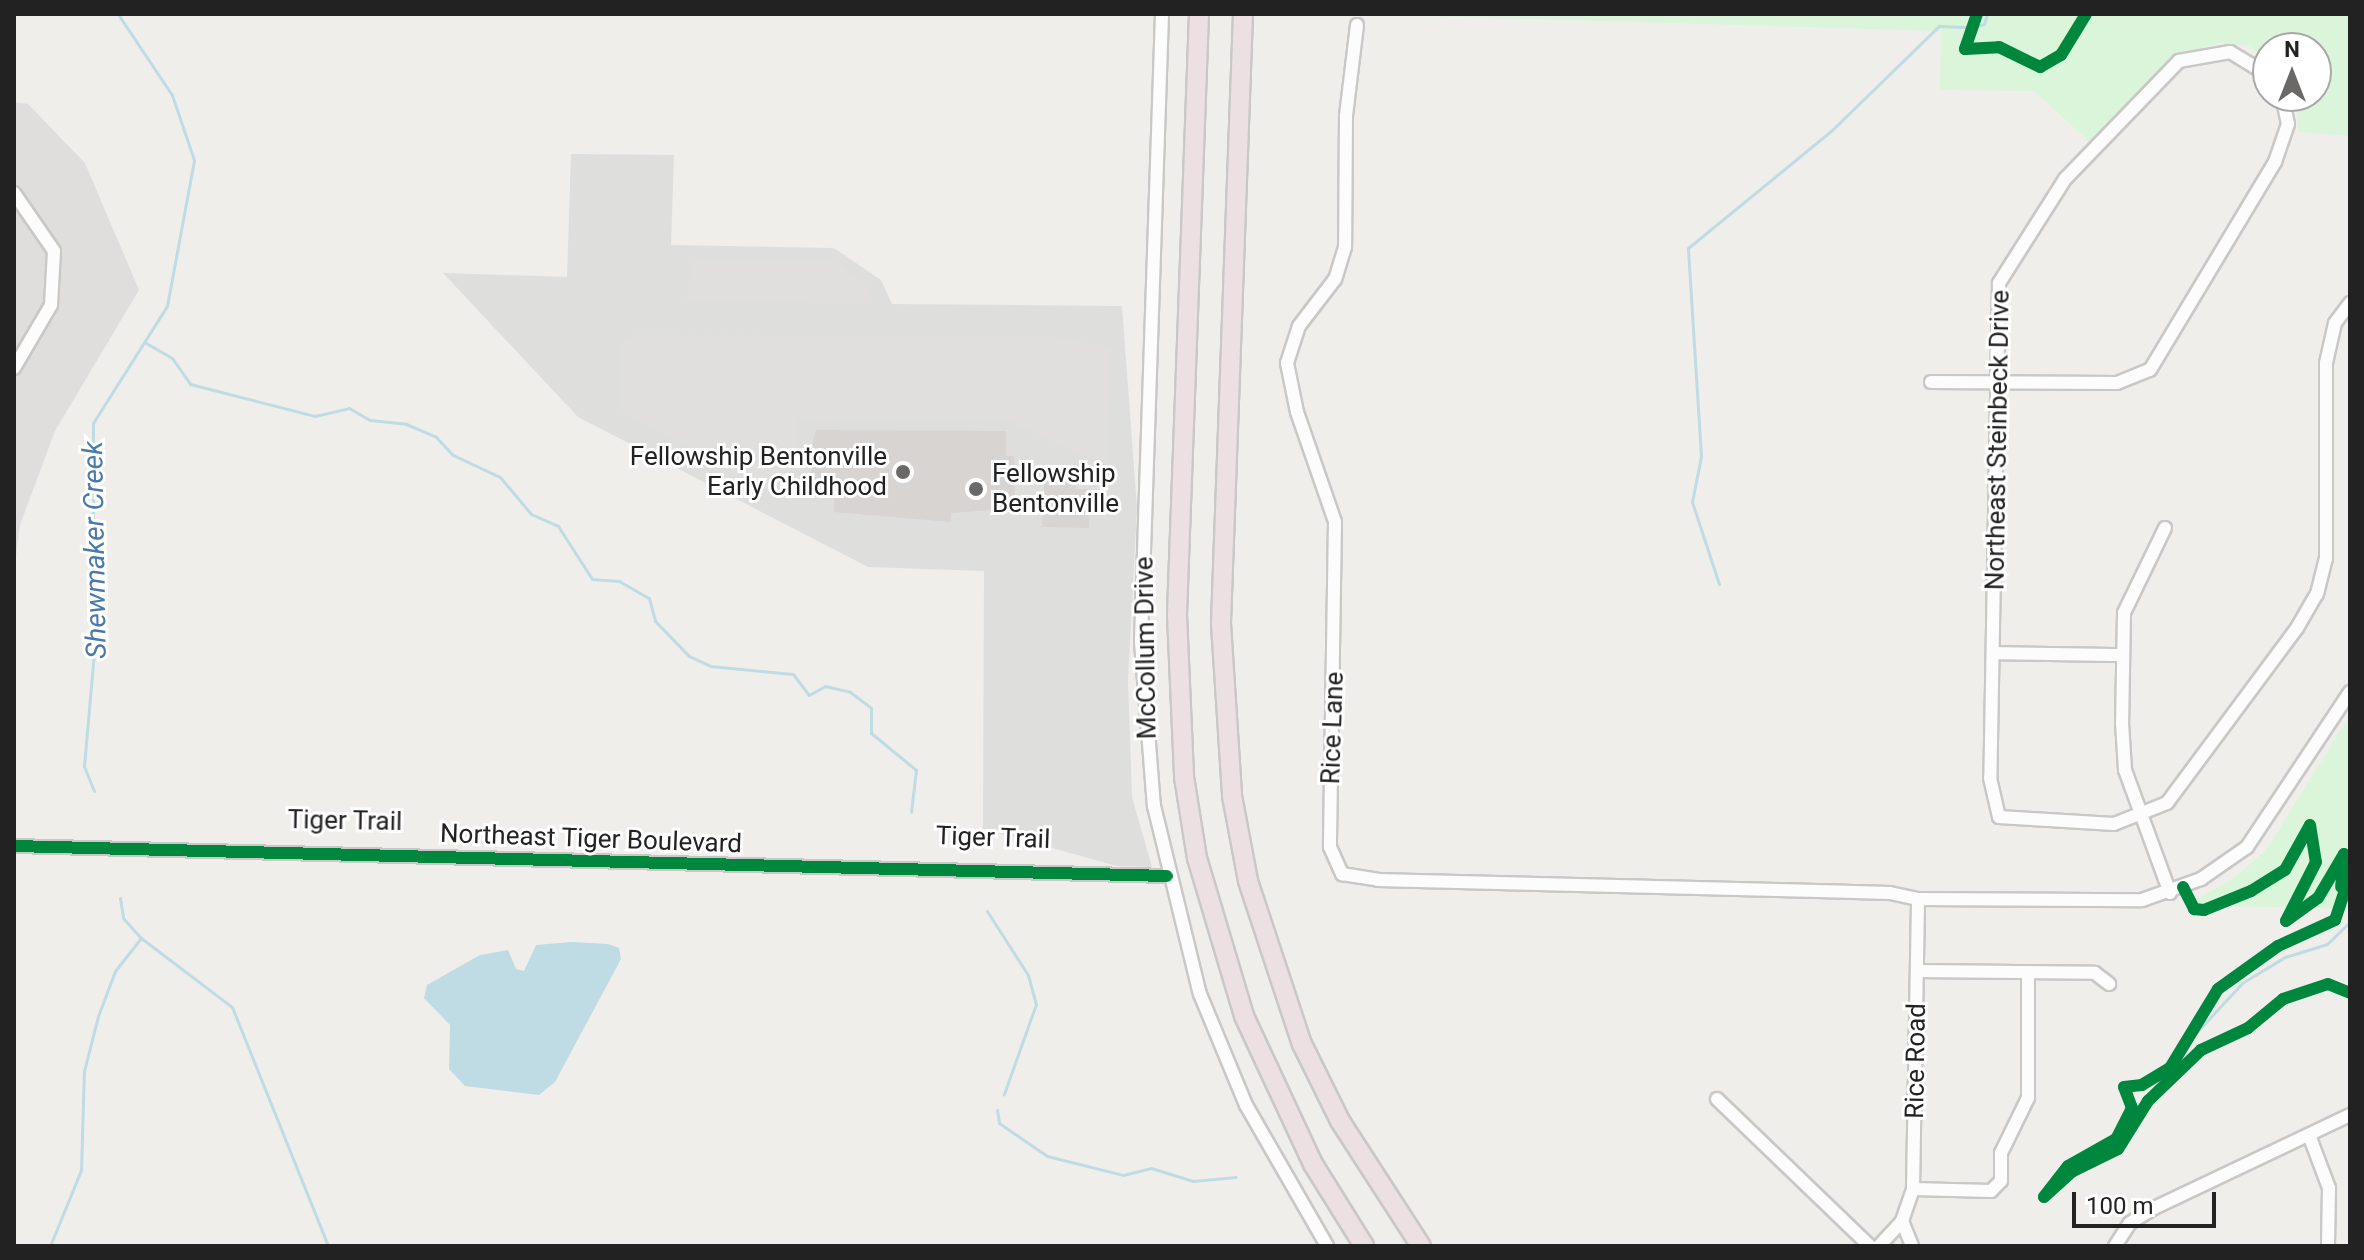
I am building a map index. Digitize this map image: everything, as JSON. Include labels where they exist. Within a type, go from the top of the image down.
[{"type":"highway","points":[[1199,14],[1177,615],[1184,777],[1197,858],[1244,1016],[1313,1164],[1364,1246]]},
{"type":"highway","points":[[1243,14],[1221,624],[1232,796],[1256,909],[1302,1044],[1340,1121],[1421,1246]]},
{"type":"street","name":"McCollum Drive","points":[[1162,14],[1141,642],[1143,714],[1167,876],[1200,994],[1246,1105],[1327,1246]]},
{"type":"street","name":"Rice Lane","points":[[1357,25],[1346,116],[1345,247],[1335,279],[1299,326],[1287,363],[1337,544],[1333,862],[1358,880],[1890,893],[1918,899]]},
{"type":"street","name":"Northeast Steinbeck Drive","points":[[2142,815],[2085,824],[1999,817],[1990,799],[1999,283],[2065,179],[2179,61],[2218,51],[2252,61]]},
{"type":"street","points":[[1931,382],[2117,383],[2150,370],[2275,162],[2288,124],[2285,112]]},
{"type":"street","points":[[14,193],[54,251],[51,305],[14,368]]},
{"type":"street","points":[[2142,815],[2183,788],[2317,594],[2326,559],[2326,363],[2335,323],[2350,303]]},
{"type":"street","points":[[2165,528],[2133,584],[2124,613],[2123,754],[2170,893]]},
{"type":"street","points":[[1993,653],[2123,655]]},
{"type":"street","points":[[1918,899],[2142,900],[2170,893],[2247,847],[2350,692]]},
{"type":"street","name":"Northeast Tiger Boulevard","points":[[14,846],[1167,876]]},
{"type":"street","name":"Rice Road","points":[[1879,1246],[1902,1221],[1913,1189],[1918,899]]},
{"type":"street","points":[[1917,971],[2095,973],[2109,984]]},
{"type":"street","points":[[1913,1189],[1991,1191],[2001,1181],[2001,1153],[2028,1098],[2028,972]]},
{"type":"street","points":[[1717,1099],[1870,1246]]},
{"type":"street","points":[[2115,1246],[2130,1223],[2154,1208],[2350,1115]]},
{"type":"street","points":[[2309,1135],[2329,1188],[2328,1246]]},
{"type":"street","points":[[1902,1221],[1912,1246]]},
{"type":"shaded area","points":[[14,102],[28,104],[85,163],[139,290],[55,431],[20,525],[14,571]]},
{"type":"shaded area","points":[[571,154],[674,155],[671,245],[834,248],[881,280],[892,304],[1122,306],[1137,508],[1128,681],[1132,797],[1152,867],[1117,866],[983,829],[984,571],[868,567],[578,417],[443,273],[567,277]]},
{"type":"shaded area","points":[[693,262],[836,262],[869,288],[873,304],[686,300]]},
{"type":"shaded area","points":[[635,335],[1046,336],[1111,347],[1107,466],[1004,419],[795,418],[793,502],[622,412],[618,346]]},
{"type":"green space","points":[[1358,14],[2350,14],[2350,136],[2299,132],[2296,112],[2332,112],[2332,32],[2252,32],[2252,49],[2218,43],[2174,57],[2092,144],[2034,91],[1940,90],[1941,31]]},
{"type":"green space","points":[[2350,715],[2350,909],[2187,905],[2234,878],[2266,850]]},
{"type":"water","points":[[571,942],[608,944],[619,948],[621,959],[555,1082],[539,1095],[465,1086],[449,1069],[450,1025],[424,998],[427,985],[480,955],[508,950],[516,969],[524,971],[536,945]]},
{"type":"building","points":[[816,430],[1006,431],[1006,456],[1014,456],[1015,508],[951,513],[951,522],[834,512],[834,485],[813,485],[809,455]]},
{"type":"building","points":[[1045,471],[1077,471],[1076,489],[1087,489],[1089,528],[1042,527]]},
{"type":"waterway","name":"Shewmaker Creek","points":[[94,791],[84,766],[99,593],[93,536],[93,423],[167,306],[194,160],[172,95],[118,14]]},
{"type":"waterway","points":[[1719,584],[1692,502],[1701,456],[1688,248],[1832,130],[1939,26],[1973,27],[1984,24],[1987,14]]},
{"type":"waterway","points":[[146,343],[172,358],[190,384],[315,416],[349,408],[370,420],[406,424],[436,437],[453,455],[500,477],[531,514],[558,526],[592,579],[619,581],[649,598],[655,621],[689,656],[710,666],[793,674],[809,695],[825,686],[850,692],[871,708],[871,733],[916,770],[911,812]]},
{"type":"waterway","name":"Shewmaker Creek","points":[[120,898],[123,918],[141,938],[232,1007],[328,1246]]},
{"type":"waterway","points":[[987,911],[1028,975],[1036,1004],[1004,1094]]},
{"type":"waterway","points":[[2193,1036],[2242,983],[2285,957],[2327,944],[2350,922]]},
{"type":"waterway","points":[[50,1246],[81,1170],[84,1071],[98,1016],[115,971],[141,938]]},
{"type":"waterway","points":[[997,1110],[999,1123],[1047,1156],[1123,1175],[1151,1168],[1193,1181],[1236,1177]]},
{"type":"cycle path","points":[[1977,14],[1965,49],[1999,47],[2040,67],[2061,55],[2086,14]]},
{"type":"cycle path","points":[[2183,887],[2194,909],[2204,910],[2251,891],[2285,870],[2310,825],[2316,862],[2286,921],[2318,898],[2344,854],[2341,887]]},
{"type":"cycle path","points":[[14,846],[1167,876]]},
{"type":"cycle path","points":[[2350,875],[2335,920],[2278,946],[2218,989],[2170,1068],[2142,1085],[2124,1087],[2132,1108],[2116,1139],[2068,1166],[2044,1197],[2073,1171],[2118,1149],[2148,1101],[2201,1050],[2248,1028],[2283,999],[2328,984],[2350,993]]},
{"type":"place","name":"Fellowship Bentonville Early Childhood","points":[[903,472]]},
{"type":"place","name":"Fellowship Bentonville","points":[[976,489]]}]
